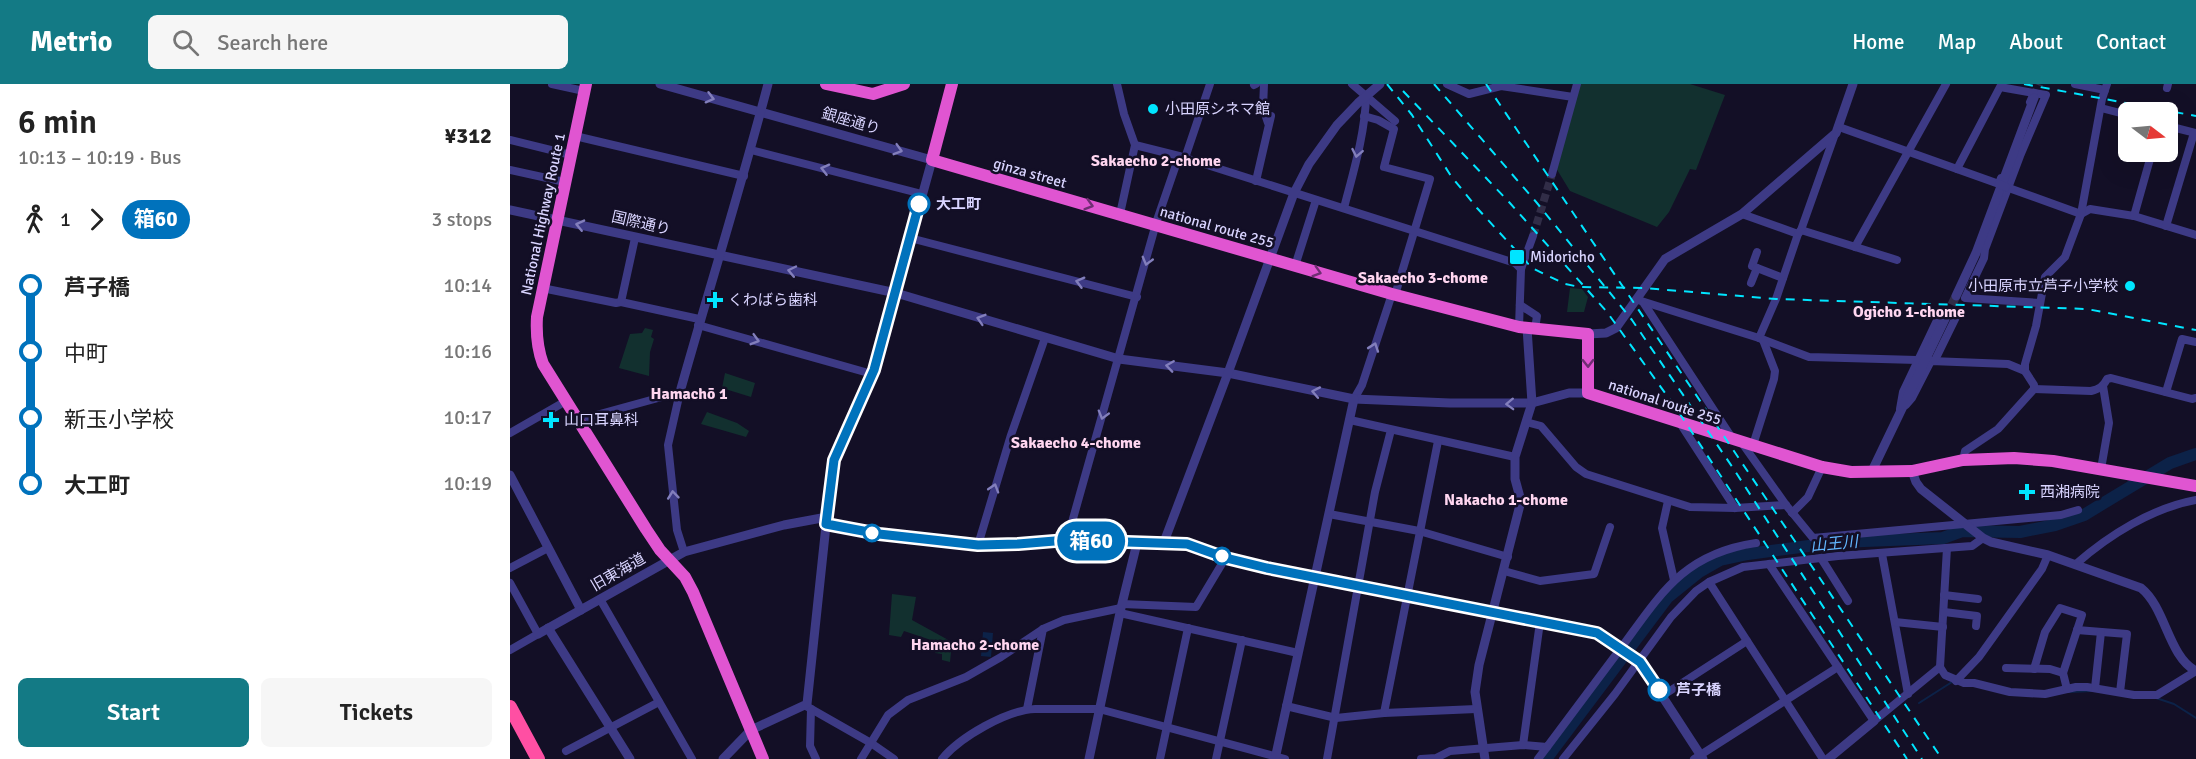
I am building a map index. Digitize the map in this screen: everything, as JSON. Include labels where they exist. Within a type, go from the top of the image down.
[{"type":"highway","points":[[826,84],[873,94],[904,84]]},
{"type":"highway","points":[[932,160],[952,84]]},
{"type":"highway","name":"National Highway Route 1","points":[[585,88],[542,288],[537,317],[537,344],[543,364],[646,529],[685,578],[693,592],[763,759]]},
{"type":"highway","name":"ginza street","points":[[932,160],[1120,214]]},
{"type":"highway","name":"national route 255","points":[[1120,214],[1393,295],[1527,328],[1588,334],[1588,393],[1822,467],[1851,472],[1912,471],[1963,460],[2014,458],[2053,461],[2196,486]]},
{"type":"highway","points":[[510,707],[538,759]]},
{"type":"highway","points":[[510,724],[528,759]]},
{"type":"street","points":[[552,84],[585,88]]},
{"type":"street","name":"銀座通り","points":[[660,84],[932,160]]},
{"type":"street","points":[[684,552],[677,530],[668,445],[699,322],[744,176],[768,84]]},
{"type":"street","points":[[1117,84],[1135,145],[1120,214]]},
{"type":"street","points":[[1067,540],[1156,225],[1210,84]]},
{"type":"street","points":[[1256,181],[1270,120],[1262,103],[1264,84]]},
{"type":"street","points":[[1352,84],[1395,121]]},
{"type":"street","points":[[1164,542],[1294,193],[1323,143],[1351,110],[1380,84]]},
{"type":"street","points":[[1447,84],[1469,94],[1510,86],[1573,97]]},
{"type":"street","points":[[1552,174],[1577,84]]},
{"type":"street","points":[[1743,443],[1774,379],[1775,371],[1761,339],[1853,84]]},
{"type":"street","points":[[1855,247],[1946,84]]},
{"type":"street","points":[[2034,389],[2025,371],[2025,364],[2036,326],[2045,277],[2065,257],[2081,214],[2106,87],[2075,84]]},
{"type":"street","points":[[1957,169],[2000,87],[2034,95],[2046,95],[2005,186]]},
{"type":"street","points":[[2034,95],[1984,258],[1965,298],[2040,303]]},
{"type":"street","points":[[1956,296],[1976,253],[2034,95]]},
{"type":"street","points":[[1344,208],[1353,172],[1366,97]]},
{"type":"street","points":[[2101,108],[2118,112]]},
{"type":"street","points":[[1275,758],[1354,399],[1362,385],[1415,231],[1430,179],[1384,167],[1394,129],[1378,120],[1364,116]]},
{"type":"street","points":[[2166,226],[2195,133],[2178,129]]},
{"type":"street","points":[[1837,130],[1909,152],[2081,214],[2090,209],[2134,216],[2196,235]]},
{"type":"street","points":[[1588,334],[1606,333],[1616,328],[1640,301],[1648,282],[1665,260],[1742,214],[1837,130]]},
{"type":"street","points":[[575,136],[744,176]]},
{"type":"street","points":[[510,140],[571,155]]},
{"type":"street","points":[[1135,145],[1182,157],[1344,208],[1515,263],[1521,269]]},
{"type":"street","points":[[751,150],[922,194]]},
{"type":"street","points":[[816,759],[810,746],[809,707],[826,520],[834,460],[872,375],[932,160]]},
{"type":"street","points":[[2134,216],[2149,162]]},
{"type":"street","points":[[510,170],[565,182]]},
{"type":"street","points":[[1295,266],[1316,200]]},
{"type":"street","name":"国際通り","points":[[510,210],[896,293],[1119,359],[1228,374],[1354,399],[1450,404],[1532,403],[1569,393],[1588,393]]},
{"type":"street","points":[[1742,214],[1897,261]]},
{"type":"street","points":[[1484,754],[1476,709],[1476,681],[1521,501],[1515,479],[1515,457],[1532,403],[1527,328],[1520,305],[1521,269],[1533,236]]},
{"type":"street","points":[[621,302],[635,238]]},
{"type":"street","points":[[910,238],[1137,297]]},
{"type":"street","points":[[1757,252],[1752,266],[1783,278]]},
{"type":"street","points":[[1751,283],[1757,268]]},
{"type":"street","points":[[542,288],[616,303],[621,302],[699,322],[872,375]]},
{"type":"street","points":[[1640,301],[1761,339],[1809,357],[1917,360]]},
{"type":"street","points":[[1640,301],[1786,505],[1813,538],[2061,515],[2078,510]]},
{"type":"street","points":[[1520,305],[1537,316],[1527,328]]},
{"type":"street","points":[[1899,413],[1903,392],[1941,312],[1958,314],[1935,360]]},
{"type":"street","points":[[1872,471],[1946,316]]},
{"type":"street","points":[[978,545],[1011,435],[1045,338]]},
{"type":"street","points":[[2166,392],[2182,339],[2196,342]]},
{"type":"street","points":[[1899,413],[1912,398],[1931,360],[2008,364],[2025,371]]},
{"type":"street","points":[[2034,389],[2091,391],[2103,386],[2107,379],[2111,378],[2192,399],[2196,398]]},
{"type":"street","points":[[2101,469],[2109,423],[2103,386]]},
{"type":"street","points":[[1963,460],[1965,451],[1998,429],[2034,389]]},
{"type":"street","points":[[578,420],[680,392]]},
{"type":"street","points":[[510,433],[566,401]]},
{"type":"street","points":[[1350,420],[1515,457]]},
{"type":"street","points":[[1526,422],[1541,426],[1576,467],[1586,474],[1668,501],[1690,507],[1735,508],[1786,505]]},
{"type":"street","points":[[1680,423],[1735,508]]},
{"type":"street","points":[[1327,759],[1375,492],[1391,429]]},
{"type":"street","points":[[1384,713],[1438,441]]},
{"type":"street","points":[[1792,513],[1808,497],[1822,467]]},
{"type":"street","points":[[1912,471],[1921,489],[1987,540],[2076,564],[2132,584],[2145,592],[2150,597],[2183,660],[2196,671],[2157,695],[2134,695],[2095,688],[2067,689],[2045,694],[2010,692],[1974,682],[1956,681],[1945,675],[1940,668],[1947,548]]},
{"type":"street","points":[[510,475],[581,610]]},
{"type":"street","points":[[2076,564],[2102,541],[2131,525],[2185,502],[2196,500]]},
{"type":"street","points":[[1668,501],[1662,528],[1674,580]]},
{"type":"street","points":[[1329,514],[1419,531],[1508,557]]},
{"type":"street","points":[[826,520],[879,534],[978,545],[1067,540],[1187,544],[1226,557],[1315,578],[1597,633],[1640,662],[1699,758],[1838,667]]},
{"type":"street","name":"旧東海道","points":[[538,634],[684,552],[784,525],[826,520]]},
{"type":"street","points":[[1503,571],[1540,581],[1594,574],[1610,527]]},
{"type":"street","points":[[1564,759],[1640,662],[1671,617],[1696,591],[1710,582],[1743,567],[1821,558],[1972,546],[1987,540]]},
{"type":"street","points":[[1089,759],[1137,543]]},
{"type":"street","points":[[1538,759],[1651,605],[1674,580],[1705,558],[1756,543]]},
{"type":"street","points":[[510,568],[549,548]]},
{"type":"street","points":[[1882,554],[1908,694]]},
{"type":"street","points":[[1956,681],[1979,657],[2042,568],[2048,555]]},
{"type":"street","points":[[861,759],[891,712],[908,700],[966,677],[1043,629],[1064,620],[1121,608],[1196,607],[1226,557]]},
{"type":"street","points":[[1821,558],[1848,601]]},
{"type":"street","points":[[1769,564],[1874,721]]},
{"type":"street","points":[[1710,582],[1826,759],[1940,668]]},
{"type":"street","points":[[510,583],[538,634],[510,650]]},
{"type":"street","points":[[1944,595],[1978,599]]},
{"type":"street","points":[[600,599],[692,759]]},
{"type":"street","points":[[1121,608],[1188,628],[1298,653]]},
{"type":"street","points":[[2034,669],[2044,632],[2060,608],[2082,615],[2062,673],[2067,689]]},
{"type":"street","points":[[1944,612],[1977,615],[1976,626]]},
{"type":"street","points":[[1523,745],[1540,622]]},
{"type":"street","points":[[1894,622],[1942,627]]},
{"type":"street","points":[[548,628],[630,759]]},
{"type":"street","points":[[1160,759],[1188,628]]},
{"type":"street","points":[[1027,709],[1043,629]]},
{"type":"street","points":[[2077,630],[2127,634],[2120,692]]},
{"type":"street","points":[[2095,688],[2101,632]]},
{"type":"street","points":[[1216,759],[1242,640]]},
{"type":"street","points":[[1662,696],[1747,641]]},
{"type":"street","points":[[2006,668],[2050,669],[2062,673]]},
{"type":"street","points":[[566,751],[659,702]]},
{"type":"street","points":[[1286,706],[1336,718],[1384,713],[1476,709]]},
{"type":"street","points":[[723,759],[751,730],[809,707]]},
{"type":"street","points":[[809,707],[894,759]]},
{"type":"street","points":[[942,759],[959,742],[987,725],[1027,709],[1100,709],[1285,759]]},
{"type":"street","points":[[1421,759],[1436,758],[1450,751],[1484,754],[1523,745],[1547,747]]},
{"type":"green space","points":[[1580,84],[1690,84],[1725,95],[1696,170],[1690,169],[1669,212],[1657,227],[1570,191],[1556,168]]},
{"type":"green space","points":[[1570,288],[1582,289],[1588,297],[1584,312],[1567,312]]},
{"type":"green space","points":[[645,328],[653,330],[651,337],[654,339],[650,352],[649,376],[619,368],[630,334],[642,333]]},
{"type":"green space","points":[[725,373],[755,383],[751,397],[722,388]]},
{"type":"green space","points":[[707,412],[737,423],[749,431],[746,437],[701,424]]},
{"type":"green space","points":[[892,594],[916,597],[912,620],[952,642],[950,662],[942,660],[942,654],[935,653],[937,642],[904,631],[901,637],[889,635]]},
{"type":"water","points":[[983,632],[993,633],[991,657],[981,656]]},
{"type":"waterway","name":"山王川","points":[[1546,759],[1668,597],[1699,572],[1720,560],[1839,542],[1943,538],[1962,531],[2020,532],[2055,525],[2084,515],[2170,463],[2196,454]]},
{"type":"waterway","points":[[1919,703],[1952,682],[1955,683]]},
{"type":"waterway","points":[[2070,692],[2091,691]]},
{"type":"waterway","points":[[2156,698],[2174,704],[2196,718]]},
{"type":"tunnel","points":[[2034,98],[2039,84]]},
{"type":"tunnel","points":[[1533,236],[1552,174]]},
{"type":"tunnel","points":[[1946,317],[1956,296]]},
{"type":"railway","points":[[1387,84],[1412,115],[1451,176],[1477,208],[1532,268],[1565,284],[1580,287],[1644,288],[1776,299],[2087,309],[2196,330]]},
{"type":"railway","points":[[1434,84],[1537,203],[1632,320],[1733,468],[1922,759]]},
{"type":"railway","points":[[1486,84],[1942,759]]},
{"type":"railway","points":[[2024,84],[2196,116]]},
{"type":"railway","points":[[1403,91],[1509,202],[1607,312],[1678,411],[1907,759]]},
{"type":"bus line","name":"箱60","points":[[919,204],[874,370],[834,460],[826,524],[879,534],[978,545],[1067,540],[1187,544],[1226,558],[1267,568],[1597,633],[1640,662],[1659,690]]},
{"type":"place","name":"小田原シネマ館","points":[[1153,109]]},
{"type":"place","name":"大工町","points":[[919,204]]},
{"type":"place","name":"Midoricho","points":[[1517,257]]},
{"type":"place","name":"小田原市立芦子小学校","points":[[2130,286]]},
{"type":"place","name":"くわばら歯科","points":[[715,300]]},
{"type":"place","name":"山口耳鼻科","points":[[551,420]]},
{"type":"place","name":"西湘病院","points":[[2027,492]]},
{"type":"place","name":"芦子橋","points":[[1659,690]]},
{"type":"district","name":"Sakaecho 2-chome","points":[[1156,161]]},
{"type":"district","name":"Sakaecho 3-chome","points":[[1423,278]]},
{"type":"district","name":"Ogicho 1-chome","points":[[1909,312]]},
{"type":"district","name":"Hamachō 1","points":[[689,394]]},
{"type":"district","name":"Sakaecho 4-chome","points":[[1076,443]]},
{"type":"district","name":"Nakacho 1-chome","points":[[1506,500]]},
{"type":"district","name":"Hamacho 2-chome","points":[[975,645]]}]
